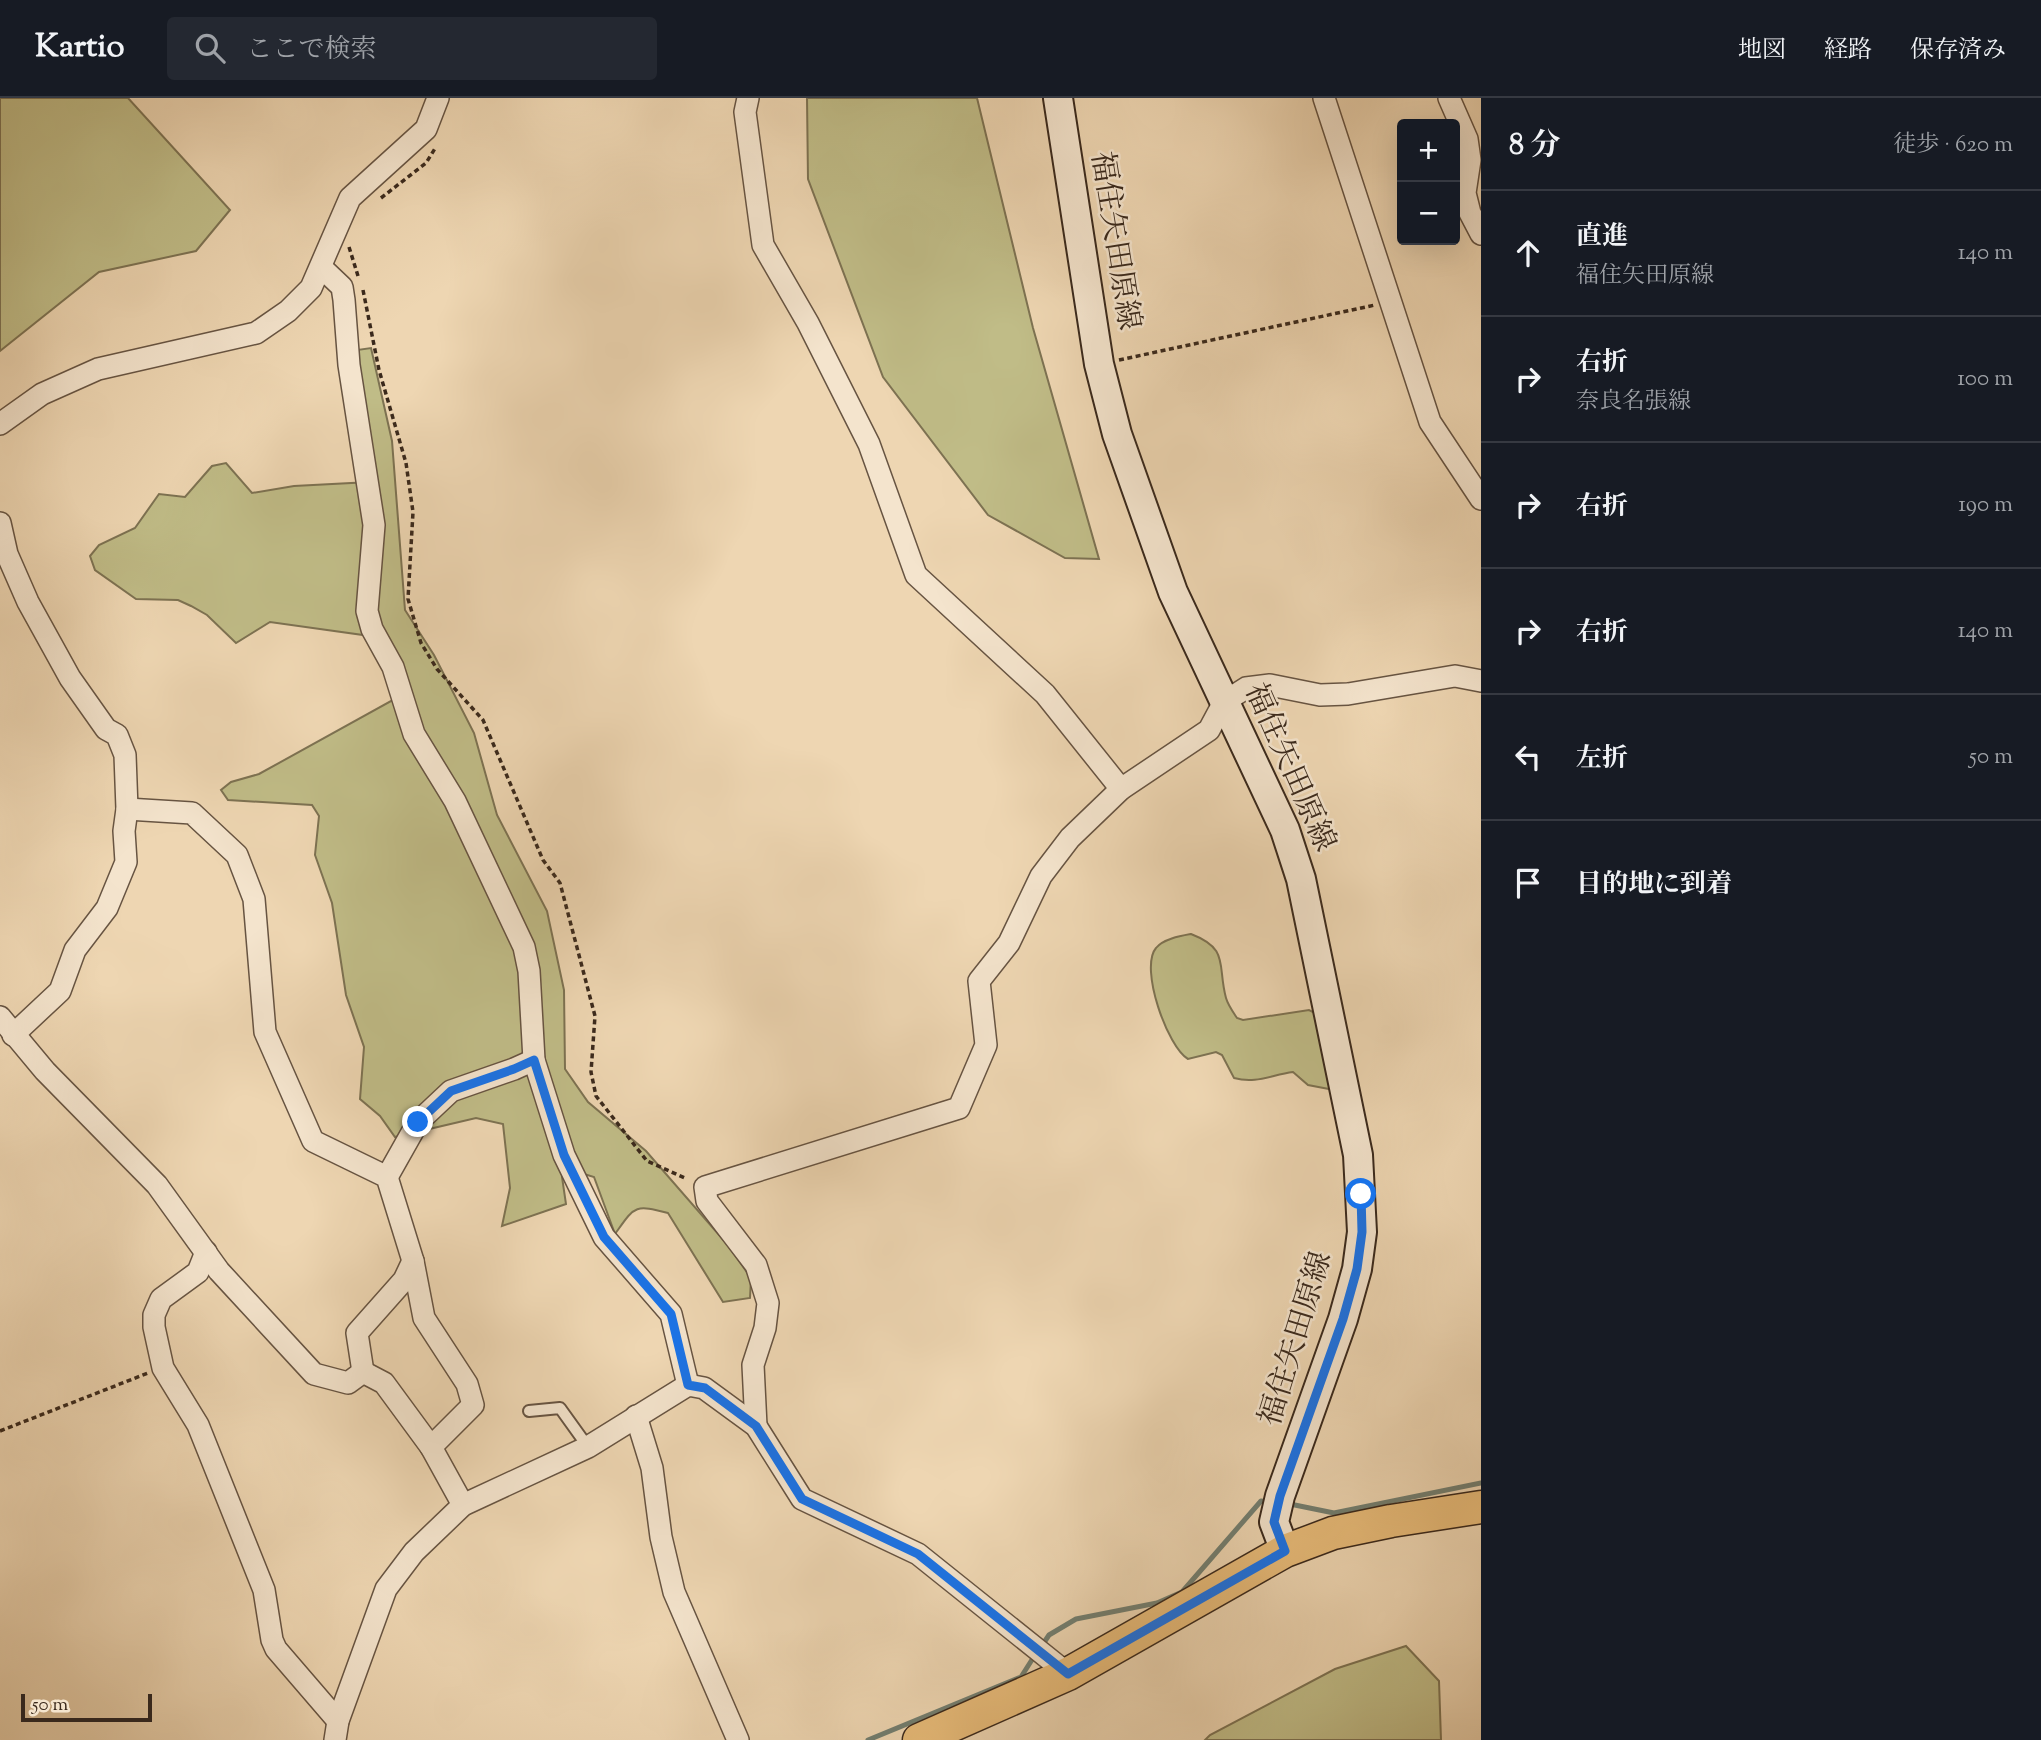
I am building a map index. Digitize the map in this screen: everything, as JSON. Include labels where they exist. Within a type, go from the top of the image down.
[{"type":"main road","name":"福住矢田原線","points":[[1058,98],[1099,364],[1117,434],[1173,592],[1285,830],[1301,879],[1358,1155],[1362,1232],[1357,1269],[1343,1319],[1279,1502],[1274,1522],[1285,1551]]},
{"type":"main road","points":[[919,1740],[1068,1674],[1285,1551],[1333,1533],[1481,1507]]},
{"type":"street","points":[[1,428],[42,394],[99,369],[256,333],[288,311],[311,288],[322,268],[350,198],[426,129],[438,98]]},
{"type":"street","points":[[748,98],[745,112],[763,245],[808,323],[869,444],[916,575],[1045,694],[1121,789]]},
{"type":"street","points":[[1324,98],[1430,422],[1481,499]]},
{"type":"street","points":[[1449,98],[1467,139],[1470,160],[1465,193],[1470,213],[1481,234]]},
{"type":"street","points":[[322,268],[342,287],[344,300],[349,365],[374,525],[367,611],[372,629],[393,667],[414,734],[455,802],[524,947],[529,971],[534,1060],[564,1155],[604,1237],[671,1314],[688,1385]]},
{"type":"street","points":[[0,523],[7,554],[27,602],[71,678],[106,729],[117,735],[125,755],[127,809],[124,831],[127,862],[107,908],[75,950],[60,991],[6,1026],[45,1071],[157,1185],[219,1271],[314,1374],[348,1383],[363,1372]]},
{"type":"street","points":[[756,1426],[752,1365],[765,1328],[768,1303],[756,1265],[707,1201],[705,1187],[959,1108],[986,1045],[979,982],[1009,943],[1041,876],[1070,838],[1121,789],[1209,730],[1224,702],[1246,688],[1270,685],[1320,695],[1348,694],[1455,676],[1481,681]]},
{"type":"street","points":[[127,809],[192,813],[237,855],[254,898],[265,1032],[313,1141],[387,1177]]},
{"type":"street","points":[[431,1447],[473,1405],[467,1384],[424,1318],[413,1261],[387,1177],[418,1122],[451,1091],[534,1060]]},
{"type":"street","points":[[206,1252],[198,1272],[161,1299],[154,1315],[163,1368],[198,1425],[264,1590],[272,1640],[276,1649],[336,1731]]},
{"type":"street","points":[[363,1372],[357,1334],[404,1280],[413,1261]]},
{"type":"street","points":[[363,1372],[384,1383],[431,1447],[463,1505]]},
{"type":"street","points":[[336,1731],[386,1589],[414,1552],[463,1505],[588,1447],[688,1385],[705,1388],[756,1426],[802,1499],[918,1554],[1068,1674]]},
{"type":"street","points":[[636,1416],[652,1468],[661,1537],[674,1592],[738,1740]]},
{"type":"lane","points":[[529,1411],[561,1408],[588,1447]]},
{"type":"path","points":[[373,204],[426,163],[439,141]]},
{"type":"path","points":[[353,236],[349,247],[366,297],[379,370],[406,463],[413,512],[408,599],[421,643],[437,669],[483,720],[543,860],[560,883],[595,1016],[591,1072],[596,1096],[647,1161],[705,1187]]},
{"type":"path","points":[[1099,364],[1390,302]]},
{"type":"path","points":[[0,1431],[163,1368]]},
{"type":"shaded area","points":[[0,98],[128,98],[230,210],[196,251],[99,272],[0,351]]},
{"type":"shaded area","points":[[807,98],[977,98],[1033,328],[1099,559],[1065,558],[988,515],[883,377],[808,179]]},
{"type":"shaded area","points":[[371,348],[392,441],[405,610],[434,655],[474,733],[497,815],[547,911],[564,990],[565,1069],[588,1102],[646,1151],[727,1244],[751,1278],[750,1298],[723,1302],[668,1213],[642,1208],[636,1210],[615,1234],[594,1177],[581,1173],[562,1177],[566,1204],[502,1226],[510,1188],[503,1124],[476,1118],[395,1137],[380,1116],[360,1099],[364,1047],[346,995],[332,903],[315,855],[319,816],[312,805],[228,800],[221,790],[231,782],[259,774],[402,695],[384,638],[270,622],[236,643],[207,615],[191,606],[178,600],[136,599],[95,570],[90,556],[99,545],[135,528],[159,494],[185,497],[212,466],[226,463],[252,493],[294,486],[370,482],[357,350]]},
{"type":"shaded area","points":[[1191,934],[1217,952],[1226,998],[1237,1018],[1243,1020],[1309,1010],[1317,1014],[1334,1090],[1308,1085],[1293,1072],[1257,1080],[1242,1080],[1234,1078],[1222,1055],[1216,1052],[1188,1059],[1180,1052],[1158,1007],[1153,989],[1152,958],[1156,948],[1163,942]]},
{"type":"shaded area","points":[[1406,1646],[1439,1681],[1441,1740],[1205,1740],[1335,1669]]},
{"type":"waterway","points":[[1285,1503],[1334,1513],[1481,1483]]},
{"type":"waterway","points":[[1041,1647],[1049,1635],[1076,1619],[1157,1603],[1182,1592],[1261,1501],[1269,1502]]},
{"type":"waterway","points":[[868,1740],[1021,1677],[1035,1655]]},
{"type":"route","points":[[418,1122],[451,1091],[534,1060],[564,1155],[604,1237],[671,1314],[688,1385],[705,1388],[756,1426],[802,1499],[918,1554],[1068,1674],[1285,1551],[1274,1522],[1280,1496],[1343,1319],[1357,1269],[1362,1232],[1361,1194]]}]
